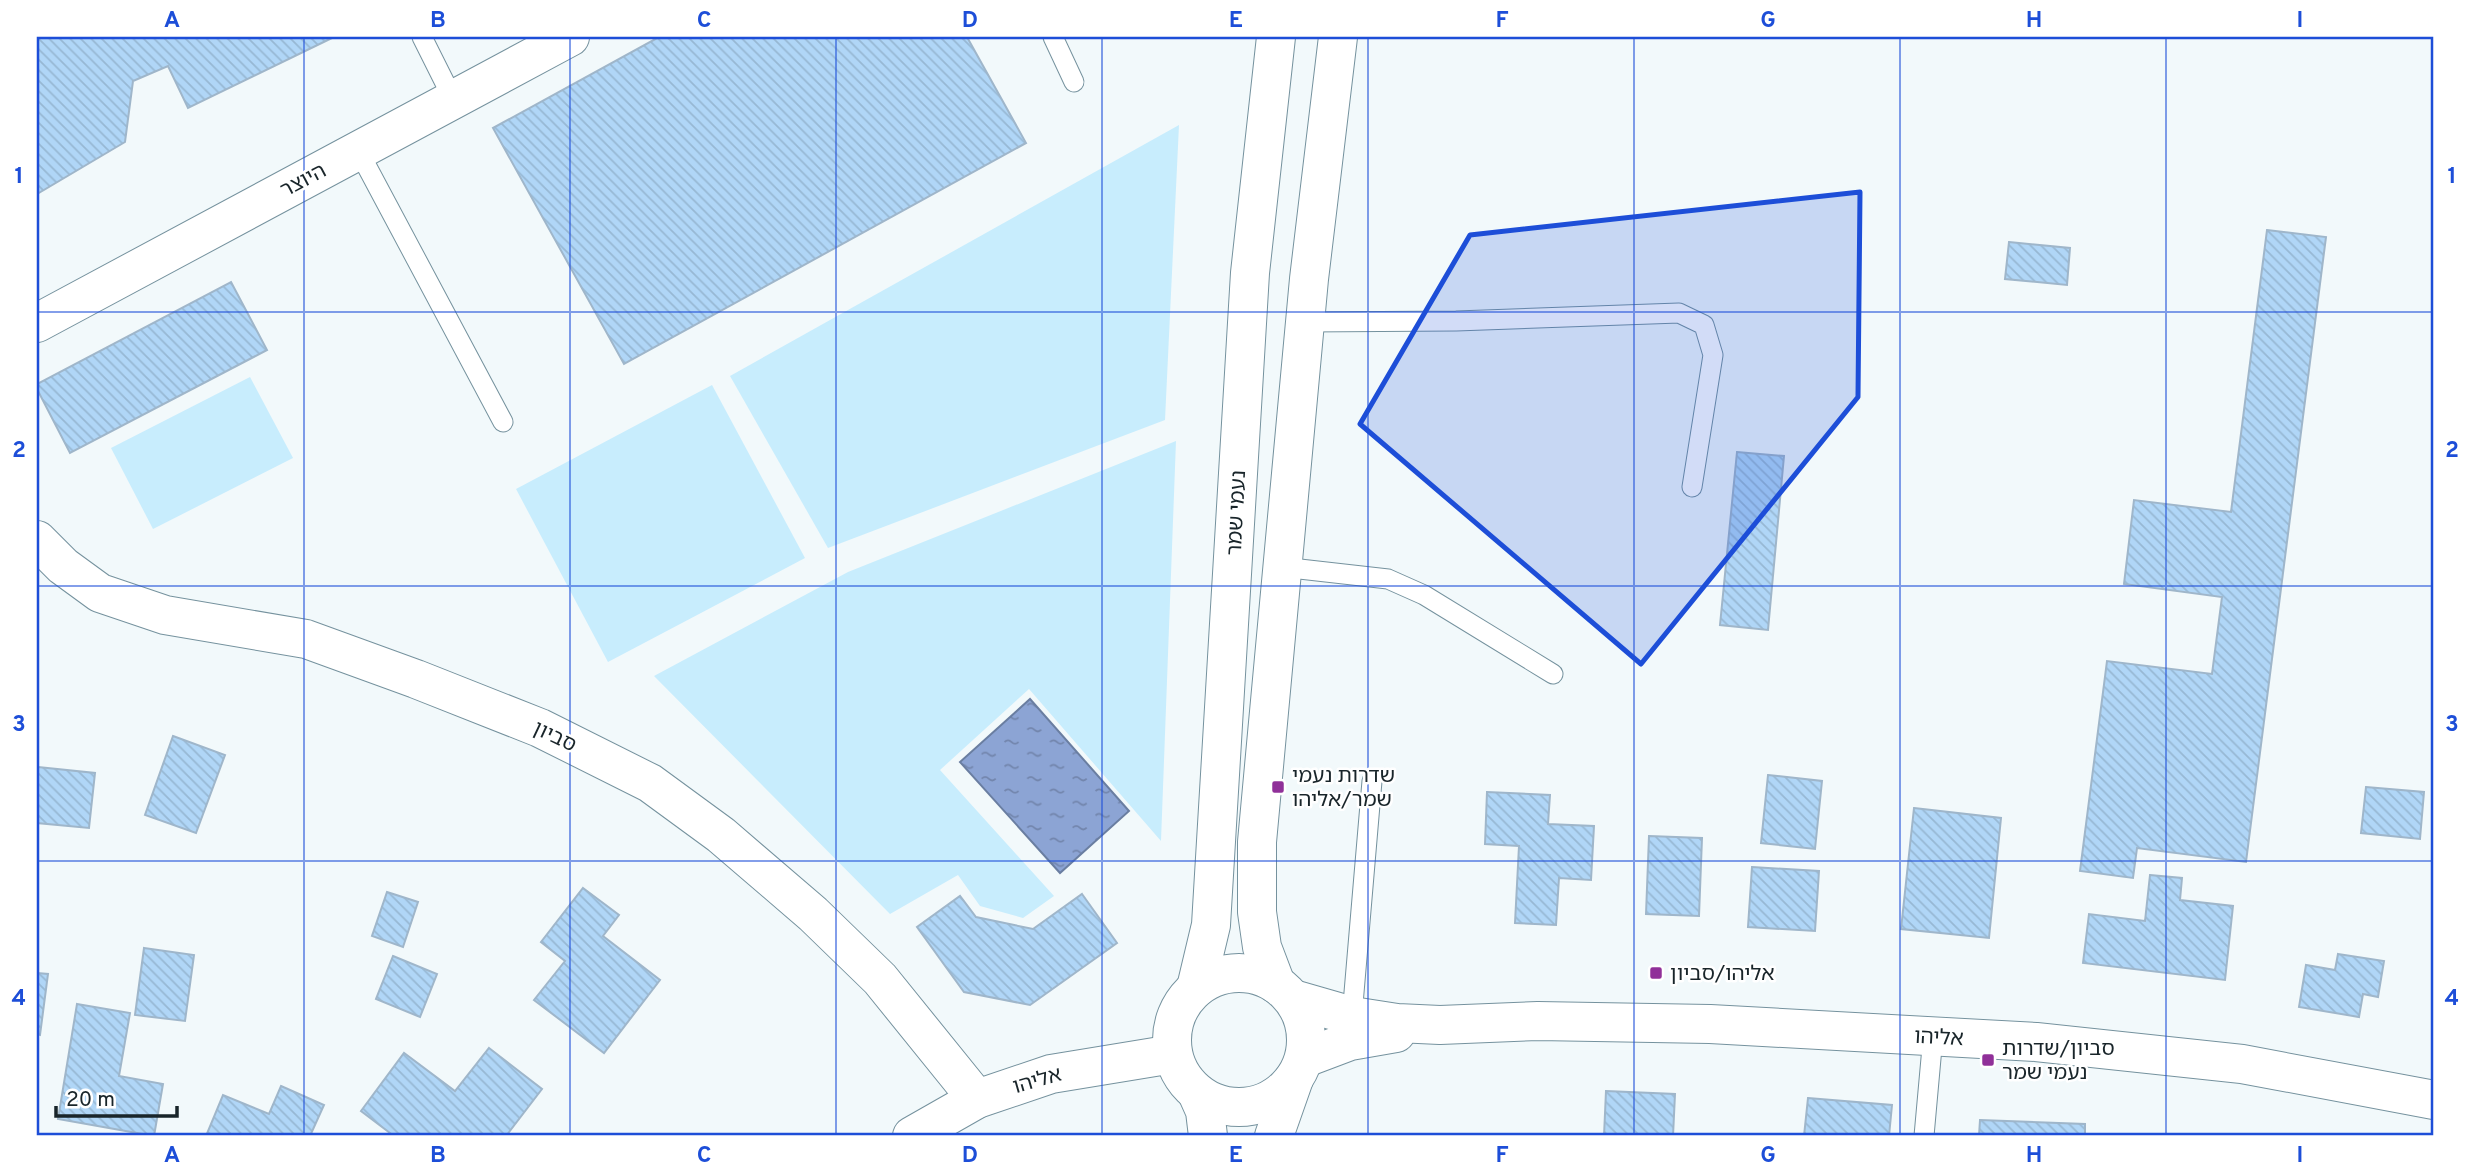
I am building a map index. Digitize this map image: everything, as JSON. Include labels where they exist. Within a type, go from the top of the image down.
[{"type":"street","name":"היוצר","points":[[37,323],[570,37]]},
{"type":"street","name":"נעמי שמר","points":[[1196,988],[1211,925],[1250,273],[1276,37]]},
{"type":"street","points":[[1274,1136],[1280,1113],[1299,1069],[1307,1037],[1303,1017],[1284,992],[1262,947],[1257,912],[1257,842],[1305,322],[1338,37]]},
{"type":"street","name":"סביון","points":[[37,540],[63,566],[100,593],[165,615],[306,639],[540,728],[650,783],[721,835],[813,914],[870,970],[977,1099]]},
{"type":"street","points":[[1284,992],[1257,976],[1236,973],[1215,978],[1196,988],[1175,1017],[1173,1054],[1185,1082],[1213,1103],[1230,1107],[1248,1107],[1266,1102],[1282,1093],[1299,1069]]},
{"type":"street","name":"אליהו","points":[[1284,992],[1352,1016],[1397,1023],[1440,1025],[1538,1021],[1710,1024],[2036,1042],[2242,1064],[2434,1101]]},
{"type":"street","name":"אליהו","points":[[1299,1069],[1350,1041],[1440,1025]]},
{"type":"street","name":"אליהו","points":[[912,1136],[977,1099],[1051,1074],[1173,1054]]},
{"type":"street","points":[[1197,1093],[1205,1111],[1209,1136]]},
{"type":"lane","points":[[422,37],[453,99]]},
{"type":"lane","points":[[1054,37],[1074,82]]},
{"type":"lane","points":[[359,150],[503,422]]},
{"type":"lane","points":[[1305,322],[1456,321],[1679,313],[1704,325],[1713,355],[1692,487]]},
{"type":"lane","points":[[1282,567],[1388,579],[1424,594],[1553,674]]},
{"type":"lane","points":[[1352,1016],[1372,781]]},
{"type":"lane","points":[[1924,1136],[1933,1036]]},
{"type":"highlighted area","points":[[1860,192],[1858,397],[1641,664],[1360,424],[1470,235]]},
{"type":"shaded area","points":[[1179,125],[1165,420],[828,548],[730,376]]},
{"type":"shaded area","points":[[250,377],[293,458],[153,529],[111,448]]},
{"type":"shaded area","points":[[712,385],[805,558],[608,662],[516,489]]},
{"type":"shaded area","points":[[1176,441],[1161,841],[1029,689],[940,770],[1054,896],[1023,918],[980,906],[958,875],[890,914],[654,676],[848,572]]},
{"type":"water","points":[[1030,699],[1129,811],[1060,873],[960,762]]},
{"type":"building","points":[[37,37],[334,37],[188,108],[168,66],[133,81],[125,142],[37,194]]},
{"type":"building","points":[[659,37],[967,37],[1026,143],[624,364],[493,128]]},
{"type":"building","points":[[2267,230],[2326,237],[2246,862],[2137,848],[2133,878],[2080,871],[2107,661],[2212,674],[2222,597],[2124,584],[2134,500],[2231,512]]},
{"type":"building","points":[[2009,242],[2070,248],[2067,285],[2005,279]]},
{"type":"building","points":[[231,282],[267,350],[70,453],[37,389],[37,384]]},
{"type":"building","points":[[1737,452],[1784,456],[1768,630],[1720,625]]},
{"type":"building","points":[[173,736],[225,755],[196,833],[145,815]]},
{"type":"building","points":[[38,767],[95,773],[89,828],[37,823]]},
{"type":"building","points":[[1768,775],[1822,781],[1815,849],[1761,843]]},
{"type":"building","points":[[2366,787],[2424,792],[2420,839],[2361,833]]},
{"type":"building","points":[[1487,792],[1550,795],[1548,824],[1594,826],[1591,880],[1559,878],[1556,925],[1515,923],[1519,846],[1485,844]]},
{"type":"building","points":[[1914,808],[2001,818],[1989,938],[1901,929]]},
{"type":"building","points":[[1649,836],[1702,838],[1699,916],[1646,914]]},
{"type":"building","points":[[1752,867],[1819,871],[1815,931],[1748,927]]},
{"type":"building","points":[[2150,875],[2182,878],[2180,900],[2233,906],[2225,980],[2083,963],[2089,914],[2145,921]]},
{"type":"building","points":[[583,888],[619,915],[603,936],[660,980],[604,1053],[534,1000],[565,961],[541,942]]},
{"type":"building","points":[[387,892],[418,902],[403,947],[372,936]]},
{"type":"building","points":[[1082,894],[1117,943],[1030,1005],[964,992],[917,927],[960,896],[976,917],[1033,929]]},
{"type":"building","points":[[144,948],[194,955],[185,1021],[135,1015]]},
{"type":"building","points":[[2338,954],[2384,961],[2378,997],[2363,994],[2359,1017],[2299,1007],[2306,965],[2335,970]]},
{"type":"building","points":[[393,956],[437,974],[420,1017],[376,999]]},
{"type":"building","points":[[37,973],[48,974],[40,1035],[37,1034]]},
{"type":"building","points":[[77,1004],[130,1013],[119,1076],[163,1084],[154,1136],[58,1119]]},
{"type":"building","points":[[489,1048],[542,1089],[506,1136],[394,1136],[361,1111],[404,1053],[455,1091]]},
{"type":"building","points":[[281,1086],[324,1105],[310,1136],[206,1136],[223,1095],[269,1114]]},
{"type":"building","points":[[1606,1091],[1675,1094],[1673,1136],[1604,1136]]},
{"type":"building","points":[[1808,1098],[1892,1105],[1889,1136],[1804,1136]]},
{"type":"building","points":[[1980,1120],[2085,1124],[2085,1136],[1979,1136]]},
{"type":"place","name":"שדרות נעמי שמר/אליהו","points":[[1278,787]]},
{"type":"place","name":"אליהו/סביון","points":[[1656,973]]},
{"type":"place","name":"סביון/שדרות נעמי שמר","points":[[1988,1060]]}]
